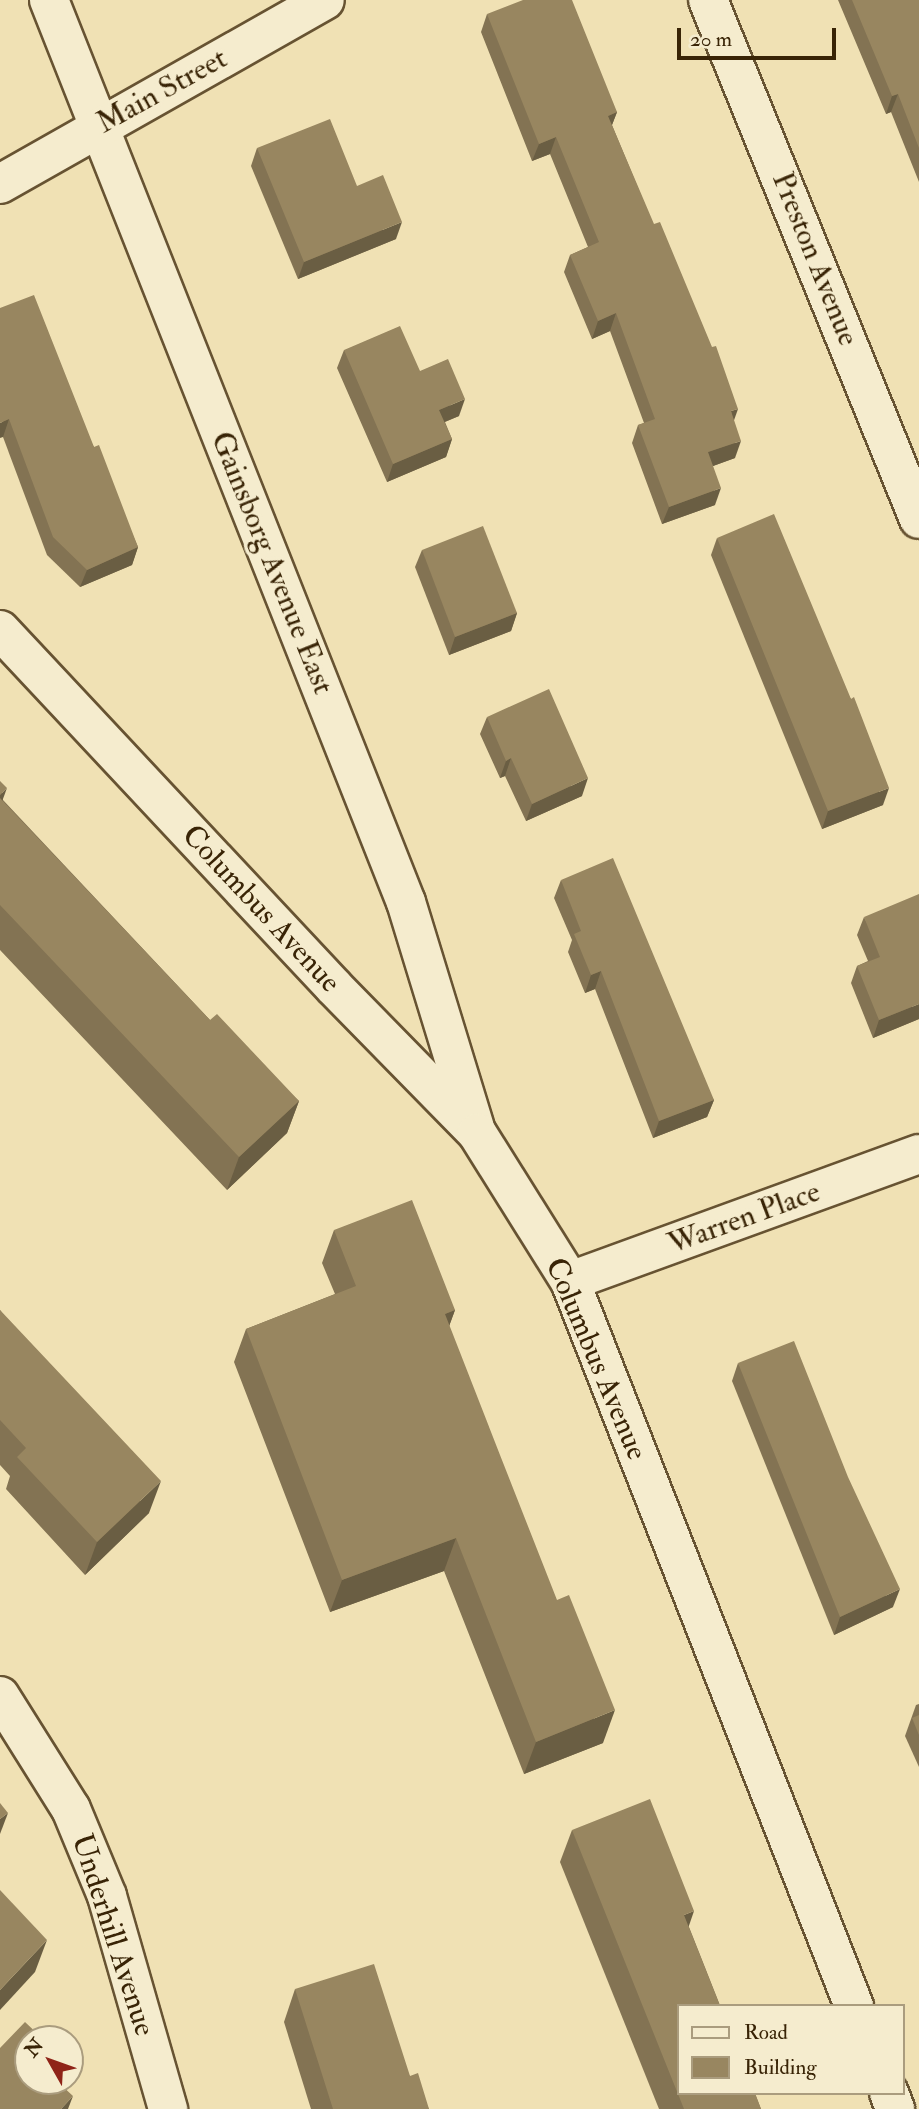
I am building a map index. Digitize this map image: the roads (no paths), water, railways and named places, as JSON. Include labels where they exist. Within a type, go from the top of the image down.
[{"type":"street","name":"Gainsborg Avenue East","points":[[48,0],[406,902],[477,1133]]},
{"type":"street","name":"Main Street","points":[[0,184],[325,0]]},
{"type":"street","name":"Preston Avenue","points":[[708,0],[905,437],[919,519]]},
{"type":"street","name":"Columbus Avenue","points":[[0,630],[334,987],[477,1133],[570,1281],[853,2004]]},
{"type":"street","name":"Warren Place","points":[[570,1281],[919,1154]]},
{"type":"street","name":"Underhill Avenue","points":[[0,1696],[71,1809],[87,1846],[107,1896],[168,2109]]}]
